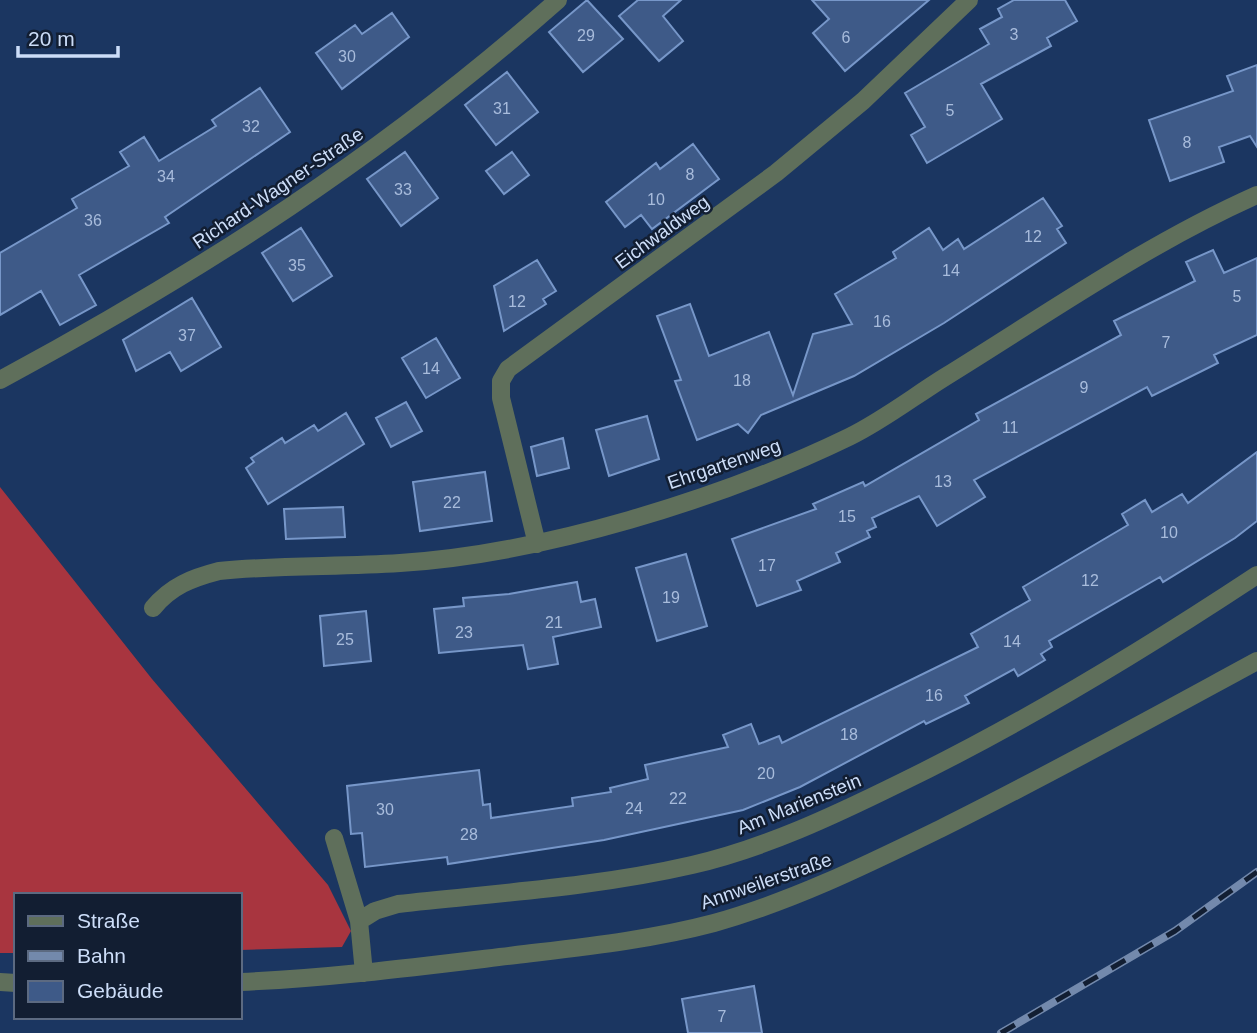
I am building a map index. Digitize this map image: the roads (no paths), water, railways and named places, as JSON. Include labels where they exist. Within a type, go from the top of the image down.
[{"type":"street","name":"Richard-Wagner-Straße","points":[[0,380],[103,324],[247,237],[349,168],[449,93],[558,0]]},
{"type":"street","name":"Eichwaldweg","points":[[537,544],[501,398],[501,381],[508,369],[776,173],[863,101],[969,0]]},
{"type":"street","name":"Ehrgartenweg","points":[[153,608],[164,594],[192,578],[219,571],[402,563],[537,544],[712,493],[783,467],[852,436],[1151,249],[1257,195]]},
{"type":"street","name":"Am Marienstein","points":[[359,921],[375,911],[398,904],[620,878],[693,865],[756,846],[837,814],[963,753],[1059,699],[1257,575]]},
{"type":"street","name":"Annweilerstraße","points":[[242,982],[364,973],[646,938],[714,923],[786,900],[853,872],[978,810],[1257,662]]},
{"type":"street","points":[[334,838],[359,921],[364,973]]},
{"type":"railway","points":[[1001,1033],[1175,931],[1257,872]]}]
